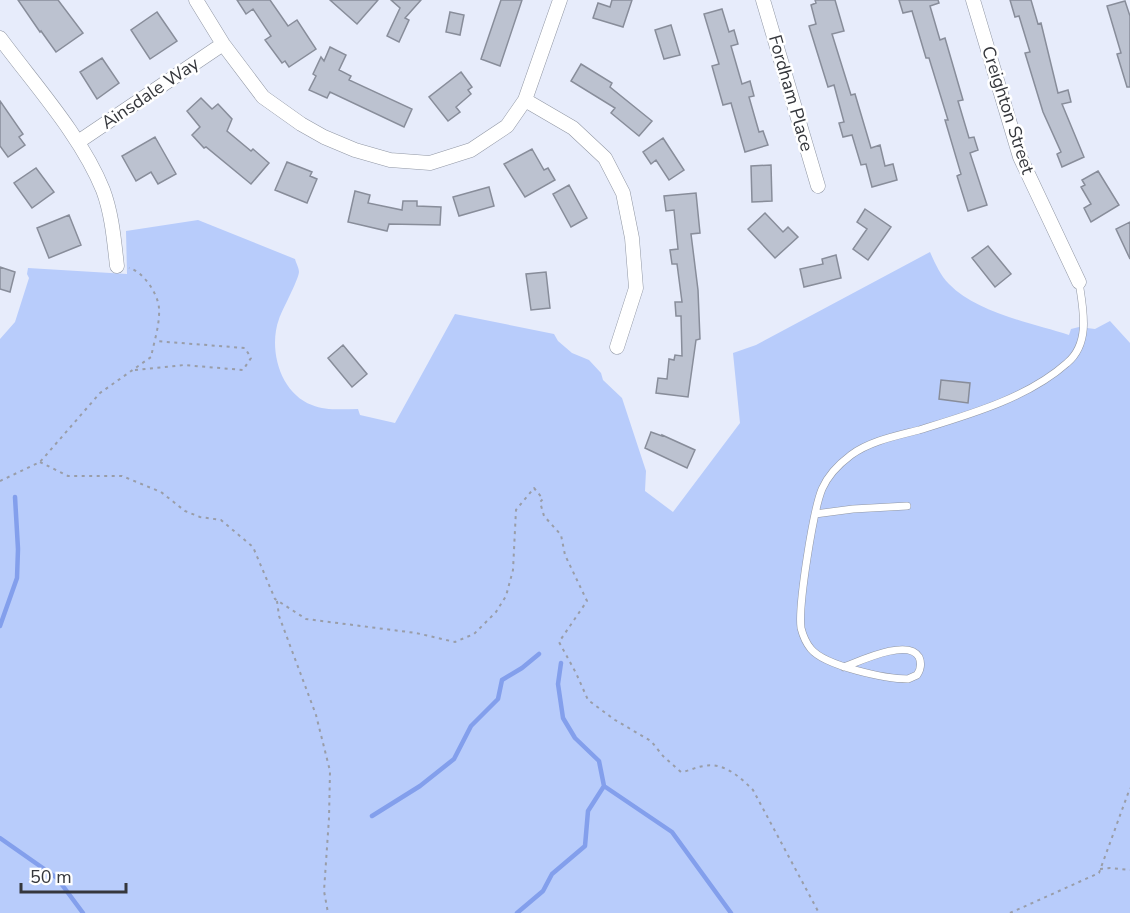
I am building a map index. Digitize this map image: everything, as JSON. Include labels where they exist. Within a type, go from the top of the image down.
[{"type":"street","points":[[196,0],[223,44],[263,97],[301,124],[355,150],[390,160],[430,163],[471,150],[507,126],[525,99],[560,0]]},
{"type":"street","name":"Fordham Place","points":[[763,0],[818,186]]},
{"type":"street","name":"Creighton Street","points":[[974,0],[1020,157],[1079,282]]},
{"type":"street","points":[[0,39],[78,142],[103,189],[112,221],[117,266]]},
{"type":"street","name":"Ainsdale Way","points":[[78,142],[223,44]]},
{"type":"street","points":[[525,99],[573,128],[605,158],[624,193],[632,238],[636,288],[617,347]]},
{"type":"lane","points":[[844,667],[884,653],[904,649],[917,654],[921,664],[917,675],[909,679],[844,667],[832,664],[808,645],[802,630],[802,600],[815,514],[827,480],[840,464],[854,453],[896,435],[1008,400],[1069,362],[1080,344],[1084,328],[1079,282]]},
{"type":"lane","points":[[815,514],[907,506]]},
{"type":"path","points":[[0,480],[40,462],[100,393],[151,357],[159,308],[143,276],[135,270],[117,266]]},
{"type":"path","points":[[132,370],[184,365],[243,370],[251,358],[245,348],[154,341]]},
{"type":"path","points":[[40,462],[68,476],[122,476],[161,492],[185,511],[200,517],[221,520],[253,547],[277,601],[279,616],[316,715],[330,771],[324,891],[327,913]]},
{"type":"path","points":[[277,601],[306,619],[416,633],[455,642],[474,634],[496,612],[506,596],[513,570],[516,510],[534,488],[543,499],[540,502],[544,516],[561,535],[566,555],[587,601],[559,642],[588,700],[615,720],[651,741],[663,756],[681,772],[713,765],[725,768],[739,777],[753,790],[819,913]]},
{"type":"path","points":[[1010,913],[1099,873],[1130,788]]},
{"type":"path","points":[[1100,869],[1130,870]]},
{"type":"shaded area","points":[[198,220],[295,259],[299,270],[298,276],[279,319],[275,343],[279,369],[292,391],[301,399],[323,408],[358,409],[360,415],[395,423],[455,314],[554,334],[558,341],[572,353],[589,360],[601,373],[603,380],[622,398],[646,471],[645,491],[673,512],[740,423],[733,353],[756,345],[930,252],[940,273],[949,284],[974,303],[990,310],[1069,335],[1071,329],[1079,327],[1095,329],[1110,321],[1130,343],[1130,913],[0,913],[0,339],[15,322],[29,278],[28,268],[127,274],[126,231]]},
{"type":"building","points":[[18,0],[58,0],[83,33],[56,52]]},
{"type":"building","points":[[237,0],[270,0],[288,26],[297,20],[316,49],[289,67],[285,61],[282,63],[265,40],[271,36],[253,9],[246,14]]},
{"type":"building","points":[[330,0],[378,0],[357,24]]},
{"type":"building","points":[[391,0],[421,0],[405,18],[409,20],[399,42],[387,36],[400,8]]},
{"type":"building","points":[[501,0],[522,0],[500,66],[481,59]]},
{"type":"building","points":[[612,0],[632,0],[623,27],[593,18],[598,3],[610,7]]},
{"type":"building","points":[[815,0],[835,0],[844,31],[832,34],[851,95],[855,94],[871,148],[880,145],[885,166],[893,164],[897,180],[872,187],[866,164],[861,165],[852,135],[843,137],[839,123],[844,122],[834,85],[828,87],[809,26],[816,24],[811,5],[816,3]]},
{"type":"building","points":[[899,0],[938,0],[939,3],[930,6],[940,40],[945,38],[963,100],[958,101],[969,138],[974,137],[978,150],[970,153],[987,205],[968,211],[957,176],[961,174],[945,120],[948,120],[929,58],[926,58],[912,11],[903,13]]},
{"type":"building","points":[[1010,0],[1031,0],[1038,24],[1041,23],[1058,93],[1068,90],[1071,102],[1062,104],[1084,157],[1062,167],[1057,154],[1061,152],[1043,112],[1025,53],[1030,52],[1019,16],[1015,17]]},
{"type":"building","points":[[1125,1],[1130,16],[1130,87],[1127,87],[1117,54],[1121,53],[1107,6]]},
{"type":"building","points":[[722,9],[729,32],[734,30],[738,44],[731,46],[742,84],[750,81],[754,96],[749,97],[759,132],[763,131],[768,145],[745,152],[731,103],[723,105],[712,66],[719,64],[704,14]]},
{"type":"building","points":[[157,12],[177,41],[150,59],[131,30]]},
{"type":"building","points":[[450,12],[464,15],[460,35],[446,32]]},
{"type":"building","points":[[671,25],[680,55],[664,59],[655,30]]},
{"type":"building","points":[[330,47],[346,55],[339,70],[351,76],[349,80],[412,109],[404,127],[330,92],[327,98],[309,90],[321,57],[324,61]]},
{"type":"building","points":[[102,58],[119,83],[97,99],[80,72]]},
{"type":"building","points":[[581,64],[612,83],[610,87],[652,121],[639,136],[611,113],[615,108],[571,81]]},
{"type":"building","points":[[461,72],[472,87],[468,90],[471,94],[456,107],[460,112],[448,121],[429,97]]},
{"type":"building","points":[[201,98],[212,109],[218,104],[232,119],[227,131],[269,163],[251,184],[206,147],[204,148],[192,135],[200,127],[187,111]]},
{"type":"building","points":[[0,101],[23,134],[19,137],[25,145],[8,157],[0,146]]},
{"type":"building","points":[[155,137],[176,174],[158,184],[151,172],[136,181],[122,156]]},
{"type":"building","points":[[663,138],[684,170],[669,180],[656,160],[651,164],[643,152]]},
{"type":"building","points":[[532,149],[544,170],[548,168],[555,180],[525,197],[504,164]]},
{"type":"building","points":[[287,162],[312,172],[310,176],[317,179],[307,203],[275,190]]},
{"type":"building","points":[[771,165],[772,201],[752,202],[751,166]]},
{"type":"building","points":[[36,168],[54,192],[32,208],[14,183]]},
{"type":"building","points":[[1098,171],[1119,205],[1091,222],[1084,208],[1091,204],[1081,187],[1085,185],[1082,180]]},
{"type":"building","points":[[569,185],[587,218],[571,227],[553,194]]},
{"type":"building","points":[[489,187],[494,206],[459,216],[453,197]]},
{"type":"building","points":[[355,191],[370,195],[368,203],[402,210],[403,201],[417,201],[417,206],[441,207],[440,225],[389,224],[387,231],[348,222]]},
{"type":"building","points":[[696,193],[700,233],[691,234],[698,290],[700,339],[696,340],[688,397],[656,393],[658,378],[667,379],[669,359],[674,360],[675,355],[682,356],[681,316],[676,316],[675,302],[682,302],[677,264],[672,264],[670,250],[678,249],[674,210],[666,211],[664,196]]},
{"type":"building","points":[[865,209],[891,227],[868,260],[853,249],[867,229],[857,222]]},
{"type":"building","points":[[765,213],[783,232],[788,227],[798,237],[775,258],[748,229]]},
{"type":"building","points":[[69,215],[81,245],[49,258],[37,228]]},
{"type":"building","points":[[1130,222],[1130,259],[1116,229]]},
{"type":"building","points":[[988,246],[1011,274],[995,287],[972,258]]},
{"type":"building","points":[[836,255],[841,278],[804,287],[800,269],[823,264],[822,259]]},
{"type":"building","points":[[0,267],[15,272],[10,292],[0,289]]},
{"type":"building","points":[[546,272],[550,308],[531,310],[526,274]]},
{"type":"building","points":[[343,345],[367,374],[352,387],[328,358]]},
{"type":"building","points":[[941,380],[970,383],[968,403],[939,399]]},
{"type":"building","points":[[651,432],[695,450],[687,468],[645,448]]},
{"type":"waterway","points":[[0,626],[17,578],[15,497]]},
{"type":"waterway","points":[[372,816],[420,786],[454,759],[471,726],[498,699],[502,680],[539,654]]},
{"type":"waterway","points":[[561,663],[558,684],[563,718],[575,738],[599,761],[604,786],[672,832],[731,913]]},
{"type":"waterway","points":[[517,913],[543,891],[552,874],[585,846],[588,811],[604,786]]},
{"type":"waterway","points":[[0,838],[57,878],[83,913]]}]
